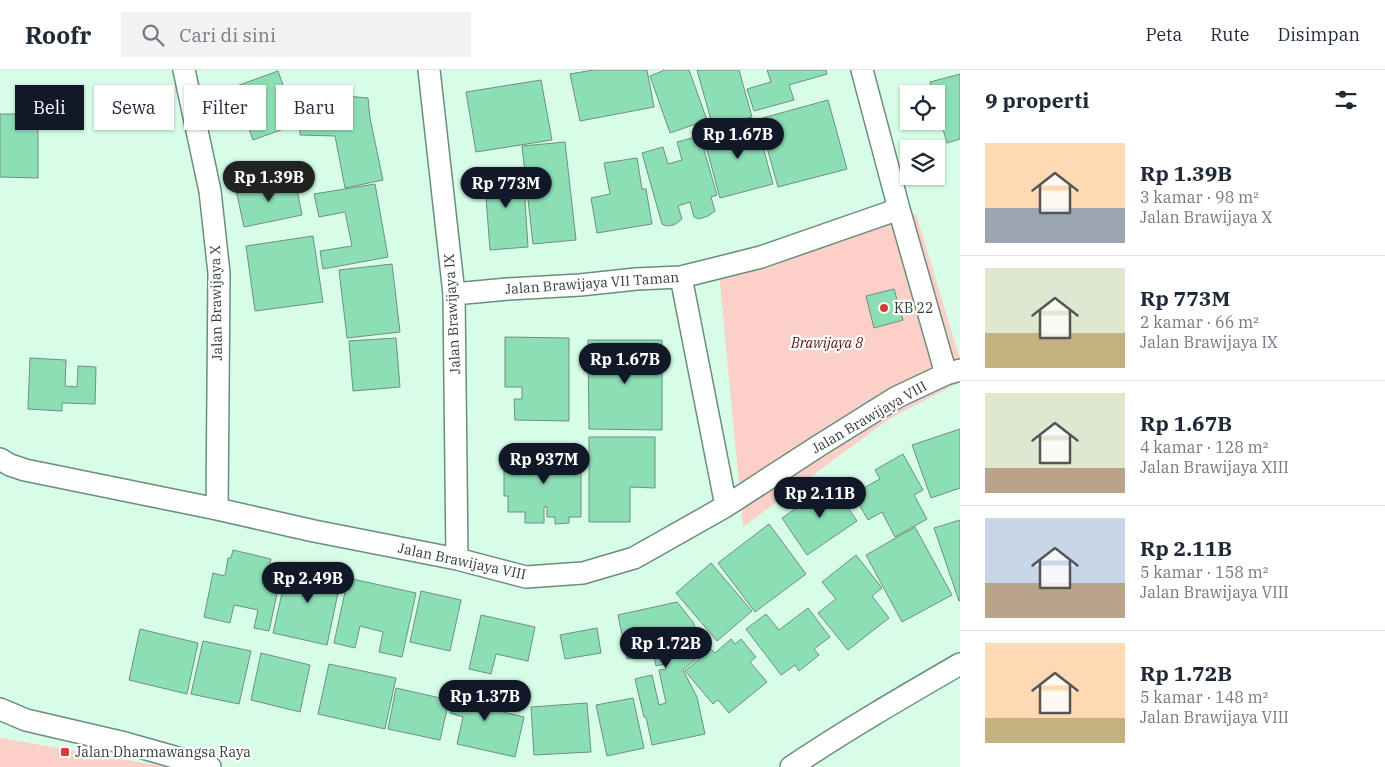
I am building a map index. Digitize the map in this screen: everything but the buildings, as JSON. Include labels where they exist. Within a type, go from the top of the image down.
[{"type":"street","name":"Jalan Brawijaya X","points":[[184,70],[210,191],[219,273],[216,509]]},
{"type":"street","name":"Jalan Brawijaya IX","points":[[429,70],[454,294],[457,559]]},
{"type":"street","points":[[862,70],[899,209],[953,372]]},
{"type":"street","name":"Jalan Brawijaya VII Taman","points":[[454,294],[508,289],[580,286],[636,279],[681,278],[761,257],[899,209]]},
{"type":"street","points":[[681,278],[726,506]]},
{"type":"street","name":"Jalan Brawijaya VIII","points":[[3,464],[314,531],[457,559],[526,577],[583,572],[634,558],[726,506],[897,397],[953,372]]},
{"type":"street","points":[[791,767],[830,741],[960,664]]},
{"type":"street","points":[[0,710],[26,720],[125,743],[210,767]]},
{"type":"street","points":[[0,719],[26,720]]},
{"type":"green space","name":"Brawijaya 8","points":[[916,214],[960,359],[960,382],[889,419],[743,527],[719,272]]},
{"type":"green space","points":[[0,738],[168,767],[0,767]]},
{"type":"place","name":"KB 22","points":[[884,308]]},
{"type":"place","name":"Jalan Dharmawangsa Raya","points":[[65,752]]}]
